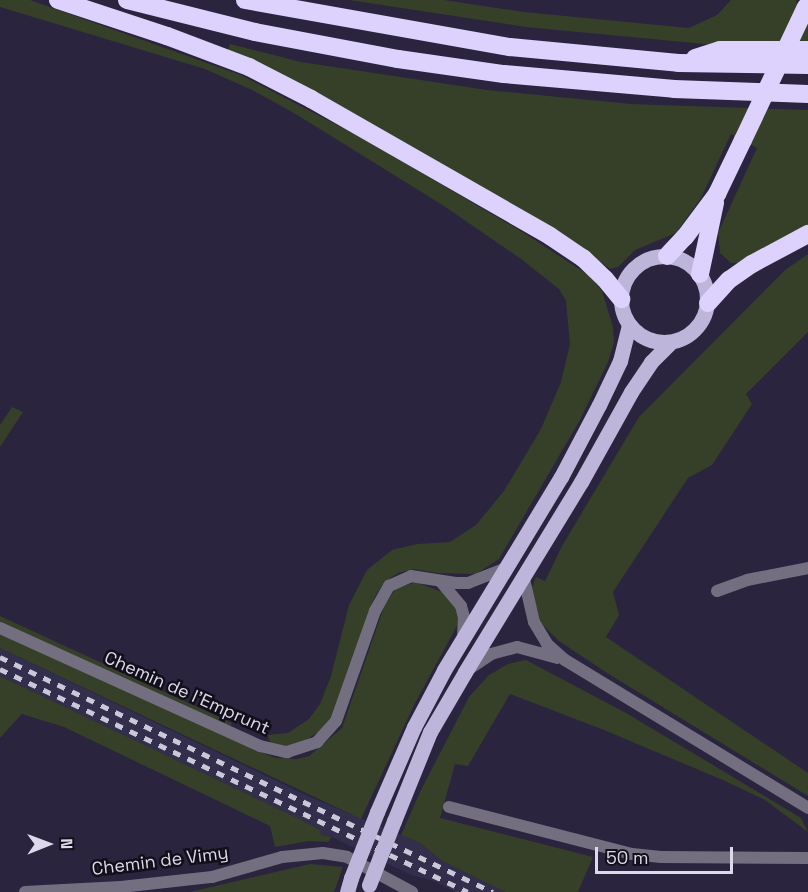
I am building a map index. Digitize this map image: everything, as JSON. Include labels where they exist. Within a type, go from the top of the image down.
[{"type":"highway","points":[[58,0],[167,36],[249,67],[311,99],[583,258],[605,279],[621,299]]},
{"type":"highway","points":[[127,0],[255,32],[398,59],[504,74],[674,89],[808,94]]},
{"type":"highway","points":[[245,0],[510,47],[678,63],[808,65]]},
{"type":"highway","points":[[667,256],[685,237],[717,194],[807,6]]},
{"type":"highway","points":[[678,63],[720,50],[808,50]]},
{"type":"highway","points":[[700,274],[717,194]]},
{"type":"highway","points":[[708,303],[729,280],[752,264],[808,234]]},
{"type":"main road","points":[[667,256],[685,261],[700,274],[705,283],[708,303],[704,318],[696,330],[684,338],[670,342],[654,342],[640,336],[629,325],[621,299],[623,285],[630,273],[647,260],[667,256]]},
{"type":"main road","points":[[349,885],[377,812],[414,727],[463,636],[561,477],[620,361],[629,325]]},
{"type":"main road","points":[[368,888],[430,732],[524,579],[631,392],[651,362],[670,342]]},
{"type":"street","name":"Chemin de l'Emprunt","points":[[0,628],[250,741],[287,752],[317,742],[336,721],[375,611],[389,586],[411,576],[468,583],[506,568]]},
{"type":"street","points":[[717,591],[747,580],[808,568]]},
{"type":"street","points":[[524,579],[534,622],[547,644],[565,660],[808,808]]},
{"type":"street","points":[[440,581],[451,591],[461,606],[464,616],[463,636]]},
{"type":"street","points":[[465,672],[491,654],[516,648],[542,652],[565,660]]},
{"type":"street","points":[[449,807],[632,854],[661,857],[808,858]]},
{"type":"street","name":"Chemin de Vimy","points":[[25,892],[121,887],[212,877],[298,855],[323,853],[347,857],[412,892]]},
{"type":"shaded area","points":[[0,648],[310,797],[420,843],[442,861],[505,892],[455,892],[434,881],[411,875],[332,837],[321,835],[291,815],[0,676]]},
{"type":"green space","points":[[0,0],[30,0],[241,75],[364,139],[524,233],[590,276],[602,291],[613,327],[614,343],[608,362],[580,420],[499,559],[476,574],[437,573],[414,569],[398,573],[384,582],[374,598],[332,716],[318,732],[303,742],[286,746],[272,745],[267,735],[288,733],[309,719],[320,704],[331,676],[349,605],[367,570],[392,550],[417,544],[450,542],[476,525],[504,491],[541,429],[561,382],[570,344],[566,301],[559,289],[521,259],[444,206],[294,113],[252,90],[205,69],[0,7]]},
{"type":"green space","points":[[349,0],[444,0],[524,12],[689,28],[717,15],[731,0],[797,0],[796,3],[808,8],[808,43],[715,45],[526,27]]},
{"type":"green space","points":[[230,44],[301,62],[487,90],[631,104],[808,110],[808,225],[741,263],[731,263],[720,253],[718,233],[757,148],[731,134],[701,198],[676,233],[635,250],[618,267],[610,269],[528,213],[318,96],[227,52]]},
{"type":"green space","points":[[808,254],[808,332],[746,394],[752,404],[712,465],[688,478],[613,592],[619,615],[606,637],[808,773],[808,796],[607,673],[559,641],[541,623],[531,591],[536,577],[545,581],[562,546],[639,417],[785,270]]},
{"type":"green space","points":[[12,407],[23,412],[0,447],[0,425]]},
{"type":"green space","points":[[416,582],[442,592],[453,602],[458,613],[458,624],[414,705],[361,819],[0,648],[0,634],[263,753],[276,758],[297,759],[309,756],[342,728],[384,607],[395,589]]},
{"type":"green space","points":[[0,616],[232,723],[230,728],[0,623]]},
{"type":"green space","points":[[526,660],[626,713],[801,818],[808,832],[765,800],[725,781],[604,730],[510,694],[468,766],[455,764],[440,818],[593,857],[578,892],[505,892],[442,861],[420,843],[401,835],[420,792],[469,697],[489,675],[508,664]]},
{"type":"green space","points":[[0,676],[291,815],[320,830],[321,835],[332,837],[328,842],[309,841],[275,847],[270,826],[64,727],[22,714],[0,738]]},
{"type":"green space","points":[[310,864],[343,867],[334,892],[190,892]]},
{"type":"railway","points":[[0,657],[493,892]]},
{"type":"railway","points":[[0,669],[468,892]]}]
